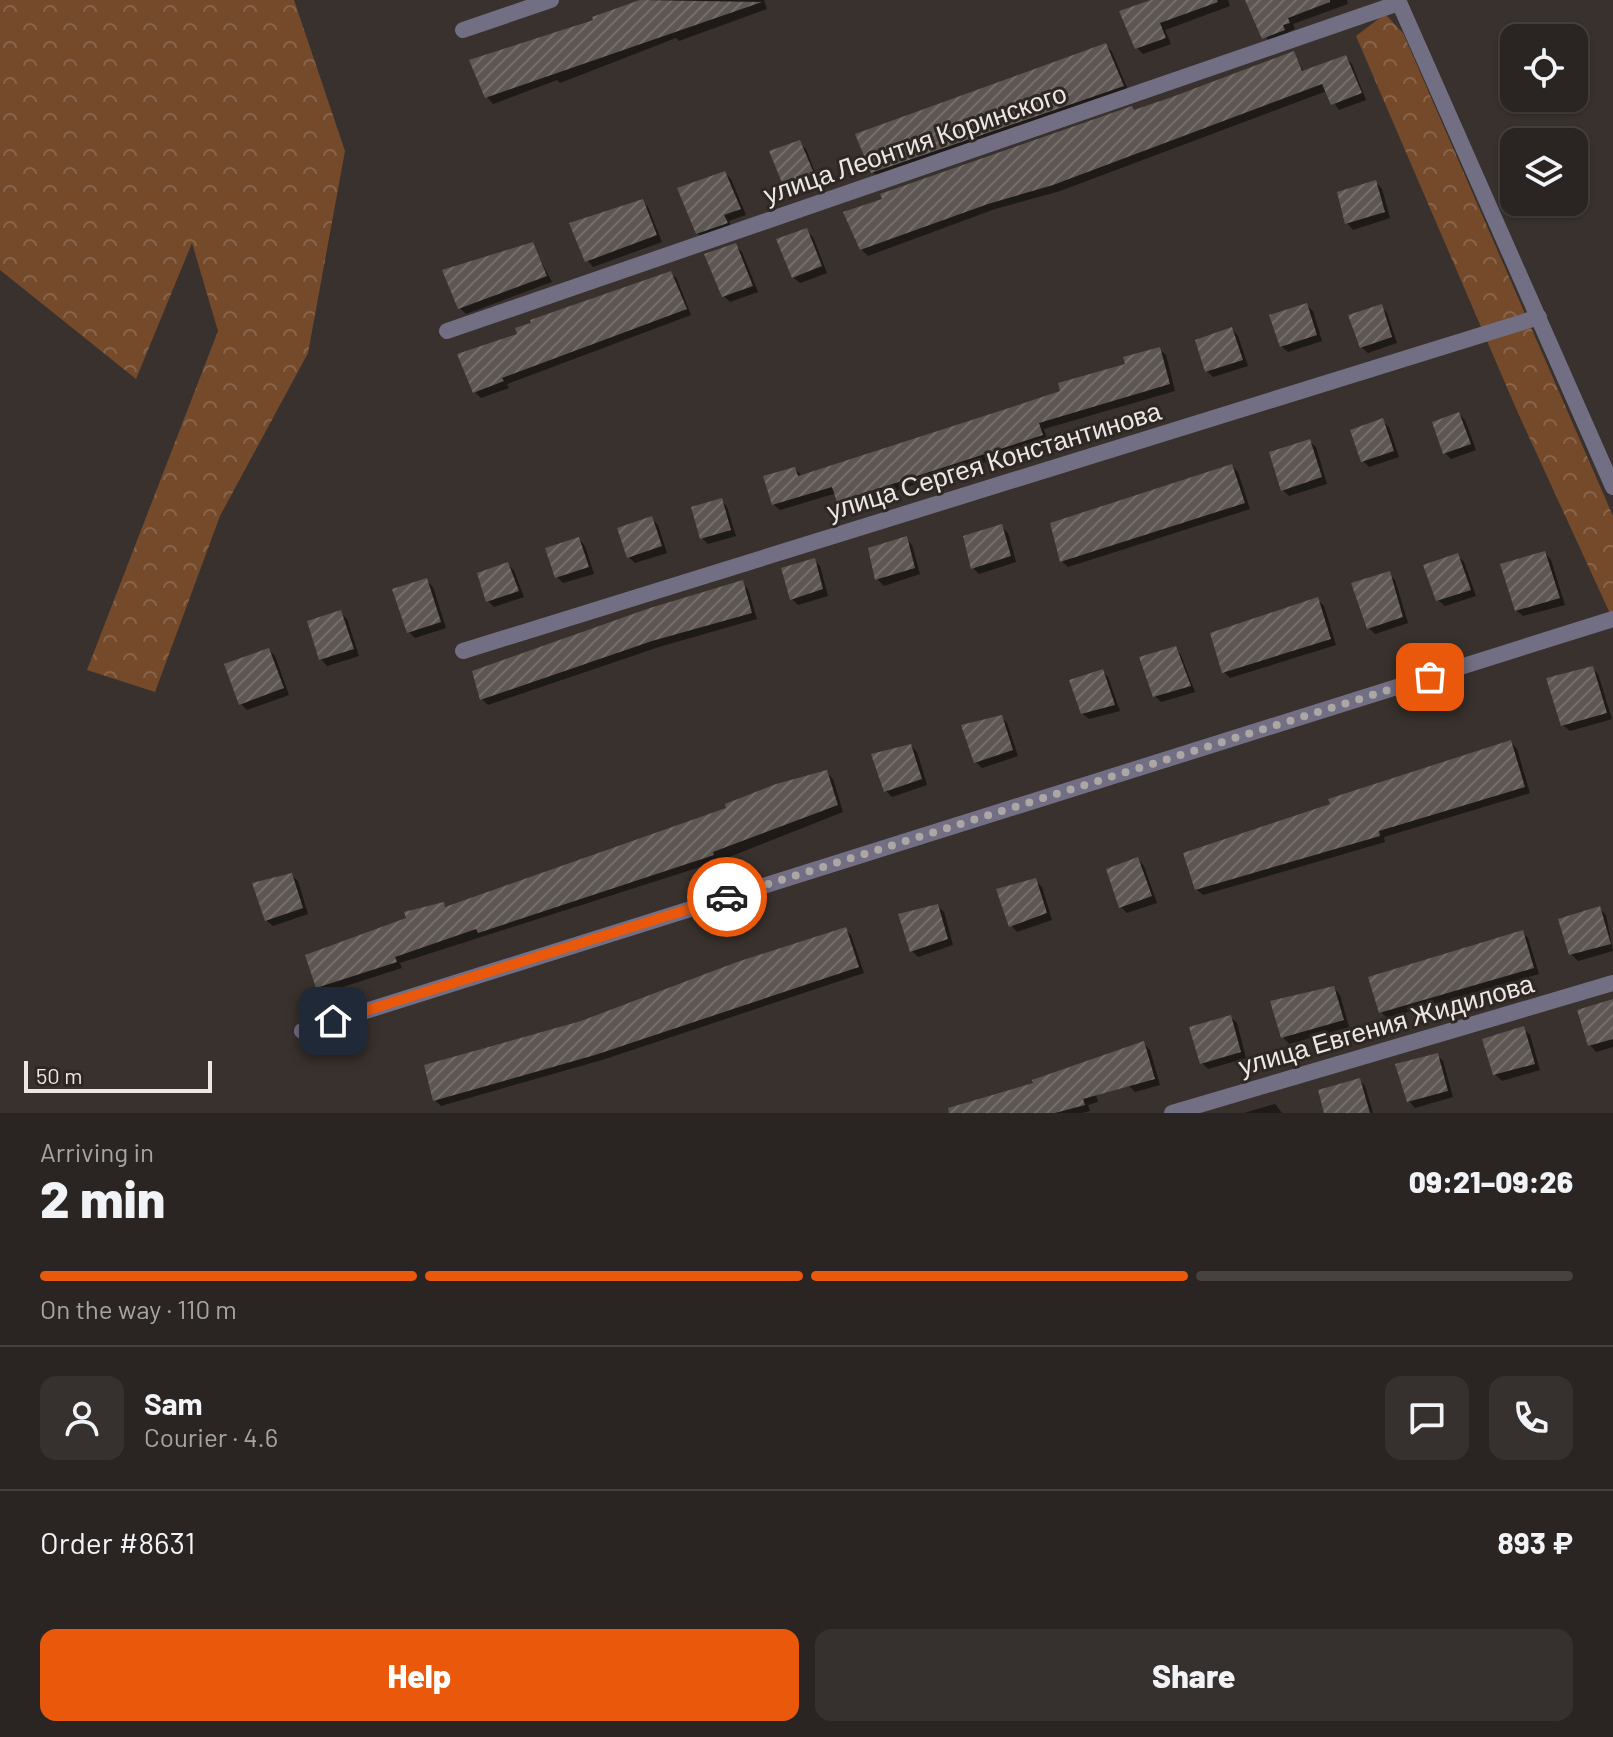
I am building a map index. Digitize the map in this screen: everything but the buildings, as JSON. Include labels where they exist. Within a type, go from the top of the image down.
[{"type":"street","points":[[463,30],[551,0]]},
{"type":"street","points":[[1399,1],[1613,487]]},
{"type":"street","name":"улица Леонтия Коринского","points":[[447,331],[1399,1]]},
{"type":"street","name":"улица Сергея Константинова","points":[[463,651],[1539,317]]},
{"type":"street","points":[[302,1031],[1613,619]]},
{"type":"street","name":"улица Евгения Жидилова","points":[[1172,1113],[1613,983]]},
{"type":"green space","points":[[0,0],[294,0],[345,151],[308,353],[220,516],[155,692],[87,670],[218,331],[192,243],[136,379],[0,270]]},
{"type":"green space","points":[[1385,14],[1403,33],[1613,516],[1613,620],[1518,413],[1356,36]]},
{"type":"way so far","points":[[727,897],[1430,677]]},
{"type":"route","points":[[333,1021],[727,897]]}]
